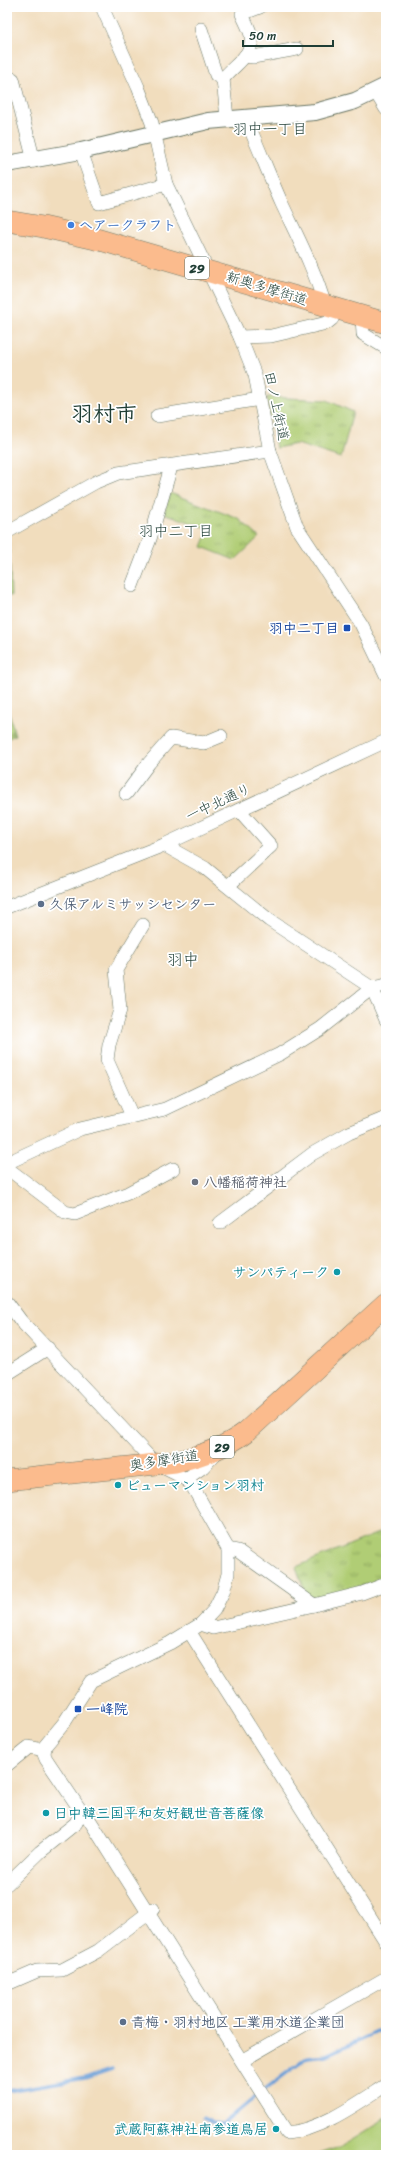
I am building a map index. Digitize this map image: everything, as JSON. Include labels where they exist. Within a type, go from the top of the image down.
[{"type":"main road","name":"新奥多摩街道","points":[[7,221],[43,227],[100,240],[386,323]]},
{"type":"main road","name":"奥多摩街道","points":[[7,1480],[156,1464],[194,1458],[221,1448],[246,1432],[386,1304]]},
{"type":"street","name":"田ノ上街道","points":[[102,7],[138,87],[153,134],[166,184],[240,336],[255,375],[270,450],[297,527],[361,624],[386,676]]},
{"type":"street","points":[[227,118],[223,79],[245,56],[249,49],[251,36],[242,14],[260,7]]},
{"type":"street","points":[[201,29],[216,75],[223,79]]},
{"type":"street","points":[[245,56],[253,57],[297,49]]},
{"type":"street","points":[[12,85],[34,161]]},
{"type":"street","points":[[7,164],[34,161],[227,118],[315,112],[355,102],[381,88],[386,109]]},
{"type":"street","points":[[240,336],[271,336],[327,323],[332,319],[330,307],[272,182],[263,156],[245,117]]},
{"type":"street","points":[[80,151],[99,203],[166,184]]},
{"type":"street","points":[[362,316],[363,334],[386,348]]},
{"type":"street","points":[[157,416],[260,399]]},
{"type":"street","points":[[7,532],[96,482],[118,473],[171,467],[270,450]]},
{"type":"street","points":[[132,586],[150,539],[171,467]]},
{"type":"street","points":[[126,794],[149,763],[171,738],[204,743],[221,736]]},
{"type":"street","name":"一中北通り","points":[[7,907],[164,845],[386,741]]},
{"type":"street","points":[[228,886],[271,846],[240,810]]},
{"type":"street","points":[[164,845],[204,868],[269,920],[372,988],[386,1020]]},
{"type":"street","points":[[132,1116],[107,1060],[109,1045],[120,1010],[116,970],[143,925]]},
{"type":"street","points":[[7,1163],[80,1129],[165,1109],[280,1054],[320,1028],[372,988],[386,985]]},
{"type":"street","points":[[220,1222],[271,1186],[312,1154],[349,1133],[386,1118]]},
{"type":"street","points":[[7,1168],[65,1212],[75,1214],[128,1192],[173,1169]]},
{"type":"street","points":[[7,1302],[21,1321],[156,1464],[186,1479],[200,1498],[228,1549],[228,1574],[223,1592],[214,1610],[201,1624],[170,1643],[91,1681],[44,1750],[46,1759],[81,1811],[87,1816],[151,1912],[287,2133],[297,2132],[339,2114],[386,2085]]},
{"type":"street","points":[[7,1374],[48,1348]]},
{"type":"street","points":[[186,1479],[214,1457],[221,1448]]},
{"type":"street","points":[[228,1549],[238,1551],[314,1605]]},
{"type":"street","points":[[201,1624],[213,1628],[362,1593],[386,1584]]},
{"type":"street","points":[[189,1631],[386,1942]]},
{"type":"street","points":[[7,1766],[28,1747],[44,1750]]},
{"type":"street","points":[[7,1884],[40,1852],[76,1823],[81,1811]]},
{"type":"street","points":[[7,1984],[37,1971],[62,1970],[98,1951],[151,1912]]},
{"type":"street","points":[[243,2060],[386,1978]]},
{"type":"green space","points":[[267,397],[327,400],[353,412],[341,458],[297,444],[276,448]]},
{"type":"green space","points":[[170,493],[239,519],[259,537],[235,560],[202,547],[209,529],[164,513]]},
{"type":"green space","points":[[7,542],[9,544],[11,596],[7,596]]},
{"type":"green space","points":[[7,705],[15,735],[7,739]]},
{"type":"green space","points":[[383,1531],[386,1538],[386,1580],[316,1600],[306,1594],[296,1567]]},
{"type":"green space","points":[[386,2118],[386,2155],[317,2155],[339,2147]]},
{"type":"waterway","points":[[264,2090],[308,2057],[326,2055],[386,2028]]},
{"type":"waterway","points":[[7,2091],[85,2078],[112,2069]]},
{"type":"waterway","points":[[203,2118],[213,2123],[223,2124],[259,2094]]},
{"type":"place","name":"ヘアークラフト","points":[[71,225]]},
{"type":"place","name":"羽中二丁目","points":[[347,628]]},
{"type":"place","name":"久保アルミサッシセンター","points":[[41,904]]},
{"type":"place","name":"八幡稲荷神社","points":[[195,1182]]},
{"type":"place","name":"サンパティーク","points":[[337,1272]]},
{"type":"place","name":"ビューマンション羽村","points":[[118,1485]]},
{"type":"place","name":"一峰院","points":[[78,1709]]},
{"type":"place","name":"日中韓三国平和友好観世音菩薩像","points":[[46,1813]]},
{"type":"place","name":"青梅・羽村地区 工業用水道企業団","points":[[123,2022]]},
{"type":"place","name":"武蔵阿蘇神社南参道鳥居","points":[[276,2129]]},
{"type":"district","name":"羽中一丁目","points":[[270,129]]},
{"type":"district","name":"羽村市","points":[[104,413]]},
{"type":"district","name":"羽中二丁目","points":[[176,531]]},
{"type":"district","name":"羽中","points":[[183,959]]}]
